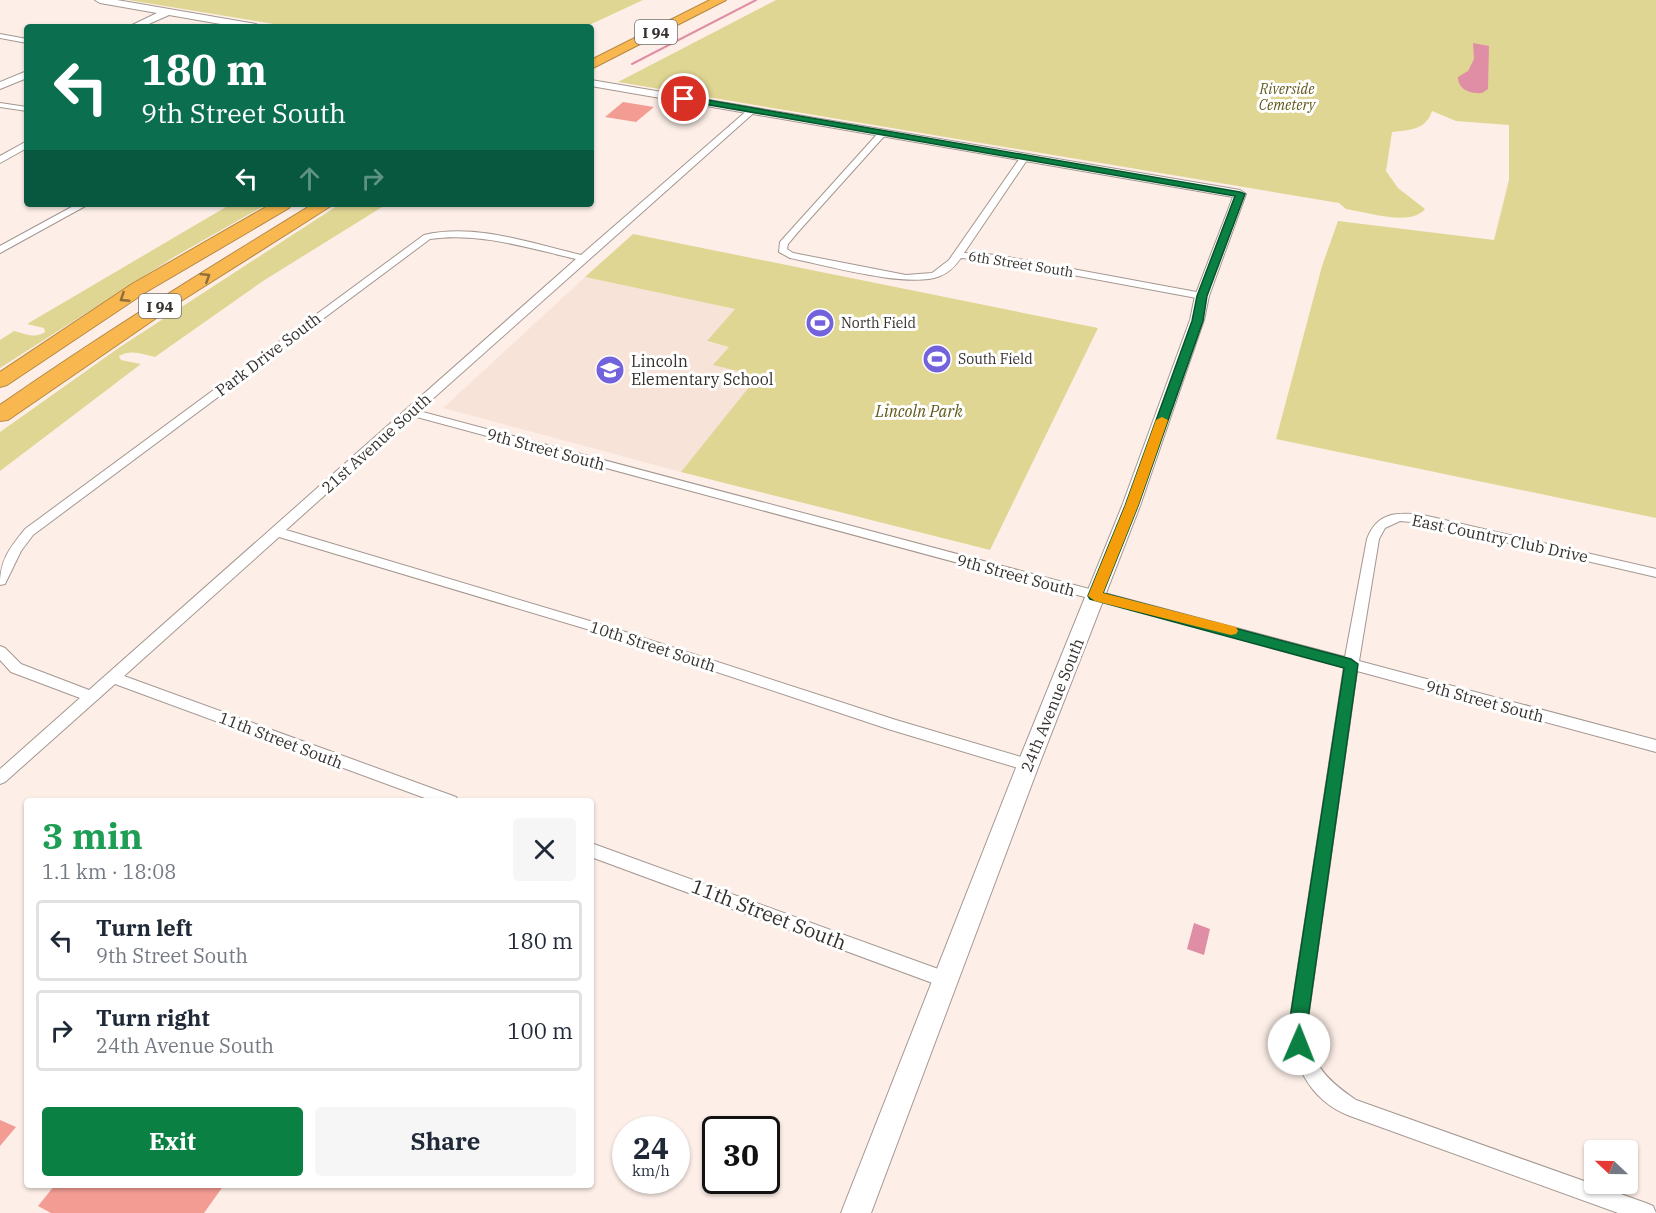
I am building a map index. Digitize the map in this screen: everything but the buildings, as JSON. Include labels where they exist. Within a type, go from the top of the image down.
[{"type":"highway","name":"I 94","points":[[644,23],[692,0]]},
{"type":"highway","name":"I 94","points":[[594,63],[720,0]]},
{"type":"highway","name":"I 94","points":[[0,381],[139,288],[278,207]]},
{"type":"highway","name":"I 94","points":[[0,415],[104,343],[320,207]]},
{"type":"highway","points":[[0,425],[104,343]]},
{"type":"street","points":[[100,0],[238,24]]},
{"type":"street","points":[[140,24],[168,12]]},
{"type":"street","points":[[0,36],[24,40]]},
{"type":"street","points":[[0,86],[24,75]]},
{"type":"street","points":[[594,84],[1025,157],[958,255]]},
{"type":"street","points":[[0,105],[24,109]]},
{"type":"street","name":"21st Avenue South","points":[[0,778],[583,258],[753,110]]},
{"type":"street","name":"6th Street South","points":[[883,133],[795,230],[782,250],[790,255],[906,278],[925,278],[941,273],[950,268],[958,255],[997,258],[1202,296]]},
{"type":"street","points":[[0,160],[24,146]]},
{"type":"street","name":"24th Avenue South","points":[[856,1213],[1143,473],[1197,321],[1202,296],[1240,194],[1025,157]]},
{"type":"street","points":[[0,250],[79,207]]},
{"type":"street","name":"Park Drive South","points":[[0,581],[15,550],[29,532],[427,237],[445,233],[469,234],[583,258]]},
{"type":"street","name":"9th Street South","points":[[411,412],[1656,747]]},
{"type":"street","name":"East Country Club Drive","points":[[1646,1213],[1350,1107],[1325,1090],[1307,1068],[1299,1044],[1299,1019],[1351,664],[1374,531],[1390,518],[1423,519],[1656,573]]},
{"type":"street","name":"10th Street South","points":[[277,532],[605,630],[893,725],[1028,765]]},
{"type":"street","points":[[0,651],[16,668],[90,696]]},
{"type":"street","name":"11th Street South","points":[[112,677],[442,798]]},
{"type":"street","name":"11th Street South","points":[[594,851],[727,897],[830,938],[946,980]]},
{"type":"shaded area","points":[[1473,43],[1489,46],[1488,89],[1482,93],[1474,93],[1463,88],[1458,77],[1468,71],[1474,59]]},
{"type":"shaded area","name":"Lincoln Elementary School","points":[[585,277],[735,309],[707,342],[729,346],[759,376],[681,472],[443,408]]},
{"type":"shaded area","points":[[1194,923],[1210,929],[1204,955],[1187,949]]},
{"type":"green space","points":[[128,0],[643,0],[591,24],[274,24]]},
{"type":"green space","name":"Riverside Cemetery","points":[[776,0],[1656,0],[1656,518],[1276,439],[1322,266],[1338,221],[1494,240],[1509,180],[1509,125],[1456,121],[1432,111],[1426,122],[1416,128],[1392,132],[1386,171],[1398,188],[1425,209],[1410,217],[1399,218],[1346,209],[1339,203],[618,82]]},
{"type":"green space","points":[[226,207],[262,207],[174,257],[0,368],[0,340],[14,331],[34,336],[45,332],[44,328],[27,324]]},
{"type":"green space","points":[[335,207],[382,207],[263,281],[155,357],[132,352],[119,356],[121,360],[141,364],[0,471],[0,432],[120,347]]},
{"type":"green space","name":"Lincoln Park","points":[[633,234],[1098,328],[990,550],[681,472],[758,376],[713,365],[729,347],[707,341],[735,309],[585,277]]},
{"type":"waterway","points":[[632,64],[756,0]]},
{"type":"slow traffic","points":[[1162,420],[1095,596],[1231,631]]},
{"type":"place","name":"North Field","points":[[820,323]]},
{"type":"place","name":"South Field","points":[[937,359]]},
{"type":"place","name":"Lincoln Elementary School","points":[[610,370]]},
{"type":"route","points":[[684,99],[1240,194],[1202,296],[1197,321],[1131,506],[1095,596],[1351,664],[1299,1019],[1299,1044]]}]
